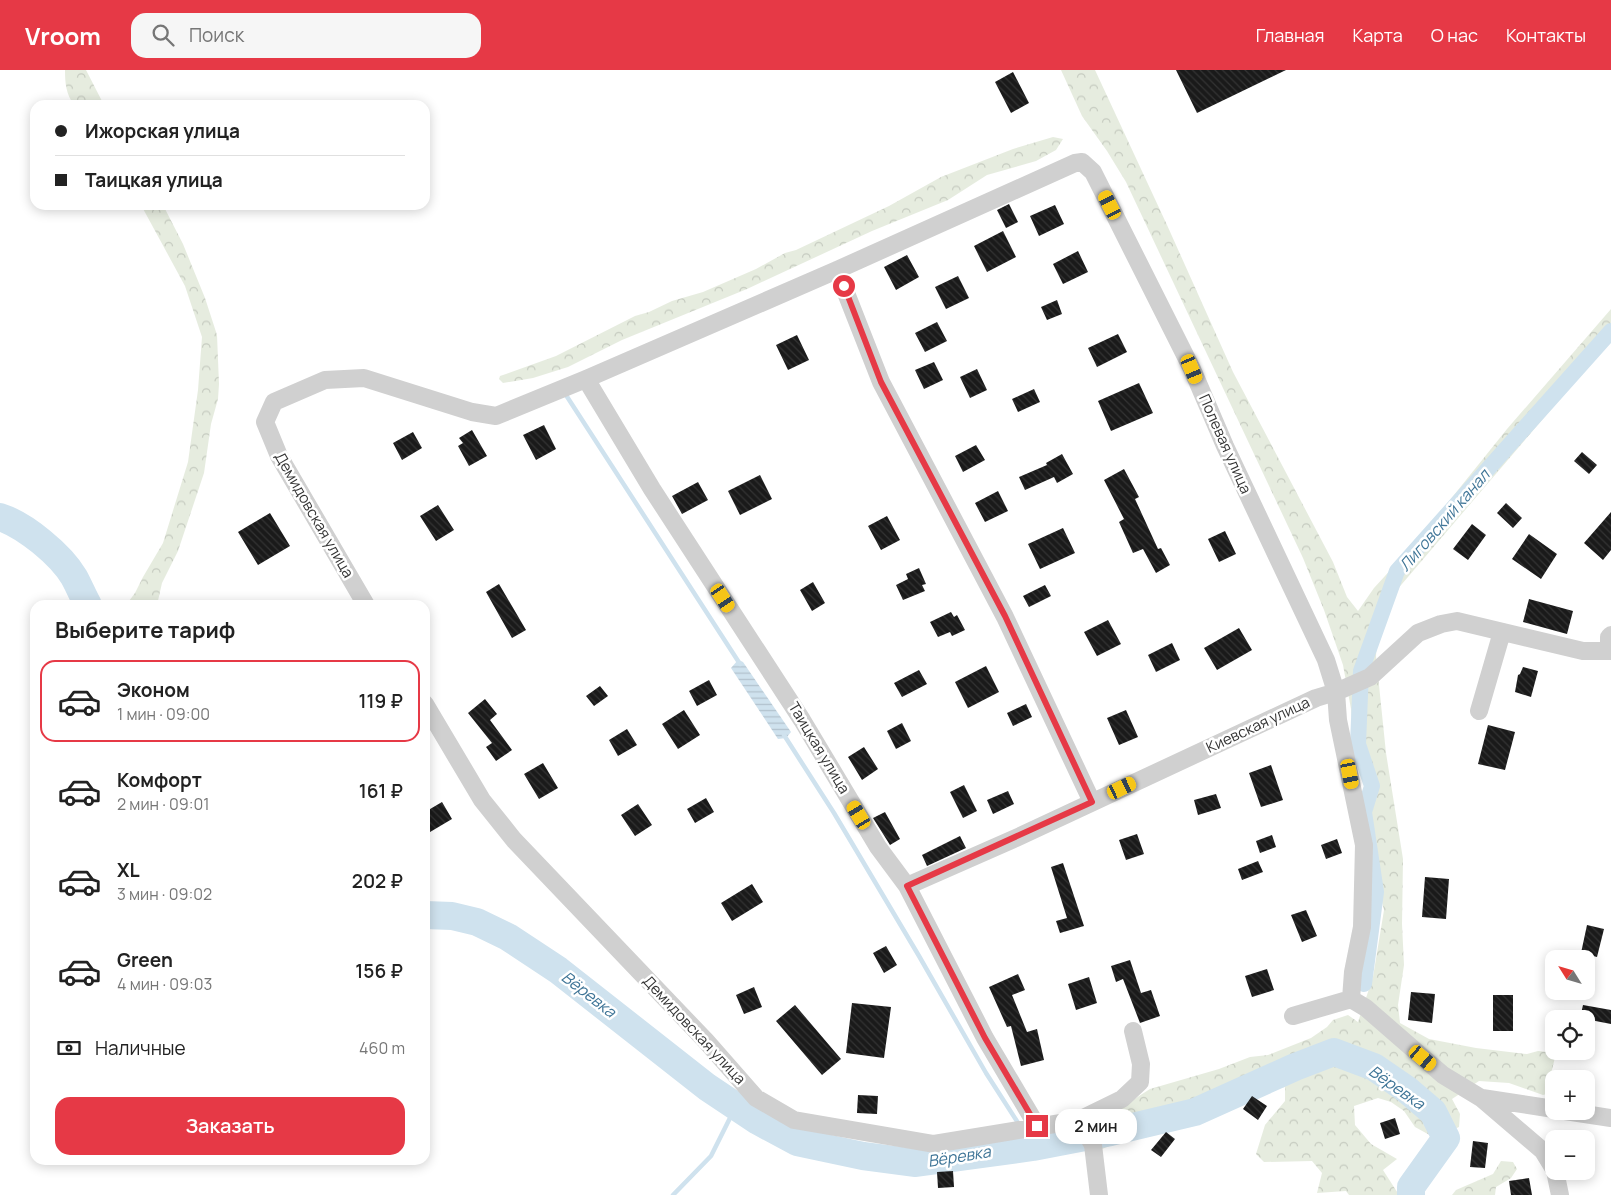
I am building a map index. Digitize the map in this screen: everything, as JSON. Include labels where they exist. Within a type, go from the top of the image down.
[{"type":"street","name":"Полевая улица","points":[[837,270],[1075,163],[1082,162],[1093,172],[1192,369],[1225,446],[1326,660],[1336,692],[1338,720],[1364,845],[1362,927],[1353,972],[1351,999]]},
{"type":"street","points":[[586,379],[837,270],[881,382],[1005,616],[1092,802]]},
{"type":"street","name":"Демидовская улица","points":[[363,600],[279,456],[265,422],[274,402],[325,380],[364,378],[472,412],[496,416],[586,379]]},
{"type":"street","name":"Таицкая улица","points":[[586,379],[652,489],[802,720],[878,847],[907,886],[985,1038],[1037,1126]]},
{"type":"street","name":"Киевская улица","points":[[907,886],[1316,698],[1336,692],[1370,677],[1418,633],[1441,624],[1457,621],[1583,651],[1610,645]]},
{"type":"street","points":[[1479,711],[1502,632]]},
{"type":"street","name":"Демидовская улица","points":[[430,712],[482,800],[514,840],[706,1041],[756,1098],[794,1120],[934,1144],[1079,1120],[1122,1099],[1140,1082],[1141,1064],[1133,1031]]},
{"type":"street","points":[[1293,1016],[1351,999],[1366,1008],[1443,1075],[1481,1098],[1542,1151],[1545,1156]]},
{"type":"street","points":[[1481,1098],[1545,1109]]},
{"type":"street","points":[[1595,1116],[1611,1118]]},
{"type":"street","points":[[1079,1120],[1093,1145],[1099,1195]]},
{"type":"street","points":[[1556,1180],[1560,1195]]},
{"type":"green space","points":[[65,70],[86,70],[101,100],[71,100],[65,79]]},
{"type":"green space","points":[[1061,70],[1095,70],[1233,372],[1333,562],[1347,597],[1358,611],[1374,588],[1417,541],[1507,429],[1611,309],[1611,339],[1396,591],[1377,641],[1376,656],[1386,753],[1403,859],[1402,924],[1404,965],[1398,1005],[1400,1023],[1429,1039],[1476,1048],[1527,1054],[1538,1051],[1545,1052],[1545,1060],[1554,1060],[1552,1070],[1545,1070],[1545,1094],[1509,1083],[1479,1081],[1452,1099],[1460,1114],[1459,1127],[1435,1138],[1415,1127],[1404,1111],[1391,1102],[1378,1098],[1354,1106],[1355,1125],[1371,1144],[1397,1159],[1383,1170],[1399,1195],[1349,1195],[1346,1191],[1317,1193],[1322,1173],[1312,1161],[1264,1162],[1256,1154],[1265,1125],[1285,1101],[1285,1087],[1262,1090],[1238,1083],[1220,1091],[1209,1114],[1102,1149],[1091,1131],[1092,1121],[1125,1105],[1150,1089],[1219,1069],[1250,1057],[1268,1055],[1311,1038],[1327,1027],[1333,1020],[1348,1015],[1358,1022],[1373,977],[1384,910],[1370,857],[1365,785],[1354,749],[1351,709],[1343,665],[1324,610],[1303,558],[1126,182],[1082,116]]},
{"type":"green space","points":[[1053,137],[1063,139],[1056,150],[1036,161],[987,175],[948,200],[872,231],[747,289],[622,340],[568,367],[533,378],[503,383],[499,379],[500,376],[556,356],[635,316],[649,312],[672,301],[703,292],[756,269],[785,253],[796,250],[889,206],[941,177],[1013,149]]},
{"type":"green space","points":[[144,210],[166,210],[183,244],[205,298],[217,335],[219,384],[218,399],[211,424],[204,473],[178,551],[162,583],[158,600],[130,600],[163,543],[188,462],[198,390],[202,337],[185,286]]},
{"type":"green space","points":[[1501,1161],[1513,1162],[1517,1169],[1511,1178],[1496,1187],[1495,1195],[1452,1195],[1456,1190],[1493,1174]]},
{"type":"water","points":[[738,660],[743,662],[791,732],[786,738],[778,739],[731,668]]},
{"type":"building","points":[[1176,70],[1286,70],[1197,113]]},
{"type":"building","points":[[1013,72],[1029,103],[1011,113],[995,82]]},
{"type":"building","points":[[1009,204],[1018,222],[1006,228],[997,210]]},
{"type":"building","points":[[1055,205],[1064,224],[1039,236],[1030,216]]},
{"type":"building","points":[[1003,231],[1016,257],[987,272],[974,246]]},
{"type":"building","points":[[1078,251],[1088,272],[1063,284],[1053,264]]},
{"type":"building","points":[[907,255],[919,277],[896,290],[884,267]]},
{"type":"building","points":[[958,276],[969,298],[946,309],[935,287]]},
{"type":"building","points":[[1057,300],[1062,314],[1047,320],[1041,307]]},
{"type":"building","points":[[937,322],[947,341],[925,352],[915,333]]},
{"type":"building","points":[[1118,334],[1127,352],[1097,367],[1088,348]]},
{"type":"building","points":[[797,335],[809,360],[788,370],[776,345]]},
{"type":"building","points":[[934,362],[943,380],[924,389],[915,370]]},
{"type":"building","points":[[977,369],[987,390],[970,398],[960,377]]},
{"type":"building","points":[[1139,383],[1153,413],[1111,431],[1098,401]]},
{"type":"building","points":[[1034,389],[1040,402],[1018,412],[1012,399]]},
{"type":"building","points":[[544,425],[556,449],[536,460],[523,435]]},
{"type":"building","points":[[472,430],[487,456],[469,466],[458,446],[463,443],[459,438]]},
{"type":"building","points":[[413,432],[422,448],[402,460],[393,443]]},
{"type":"building","points":[[976,445],[985,460],[963,472],[955,456]]},
{"type":"building","points":[[1582,452],[1597,465],[1589,474],[1574,461]]},
{"type":"building","points":[[1062,454],[1073,474],[1057,483],[1054,477],[1025,490],[1019,477],[1047,465],[1046,463]]},
{"type":"building","points":[[1124,469],[1139,497],[1135,499],[1158,549],[1161,548],[1170,565],[1156,573],[1143,549],[1133,553],[1119,522],[1124,519],[1104,480]]},
{"type":"building","points":[[760,475],[772,499],[740,515],[728,491]]},
{"type":"building","points":[[698,482],[708,500],[682,514],[672,496]]},
{"type":"building","points":[[998,491],[1008,511],[985,522],[975,503]]},
{"type":"building","points":[[1506,503],[1522,518],[1513,528],[1497,513]]},
{"type":"building","points":[[438,505],[454,530],[436,541],[420,516]]},
{"type":"building","points":[[1611,512],[1611,550],[1603,560],[1584,543]]},
{"type":"building","points":[[270,513],[290,546],[258,565],[238,532]]},
{"type":"building","points":[[887,516],[900,540],[881,550],[868,526]]},
{"type":"building","points":[[1472,524],[1486,535],[1468,560],[1453,549]]},
{"type":"building","points":[[1063,528],[1075,553],[1040,569],[1028,544]]},
{"type":"building","points":[[1225,531],[1236,554],[1219,562],[1208,539]]},
{"type":"building","points":[[1529,534],[1557,554],[1541,579],[1512,559]]},
{"type":"building","points":[[919,568],[926,584],[922,585],[925,591],[903,600],[896,585],[908,579],[906,574]]},
{"type":"building","points":[[813,582],[825,603],[812,611],[800,590]]},
{"type":"building","points":[[499,584],[526,630],[512,638],[486,592]]},
{"type":"building","points":[[1045,585],[1051,596],[1029,607],[1023,596]]},
{"type":"building","points":[[1529,599],[1573,611],[1567,634],[1523,622]]},
{"type":"building","points":[[951,612],[954,617],[957,615],[965,630],[952,636],[950,632],[938,637],[930,622]]},
{"type":"building","points":[[1108,620],[1121,644],[1097,656],[1084,632]]},
{"type":"building","points":[[1239,628],[1252,650],[1217,670],[1204,648]]},
{"type":"building","points":[[1172,643],[1180,660],[1156,672],[1148,655]]},
{"type":"building","points":[[986,666],[999,692],[968,708],[955,682]]},
{"type":"building","points":[[1523,667],[1538,671],[1531,697],[1515,692],[1518,675]]},
{"type":"building","points":[[919,670],[927,684],[902,697],[894,683]]},
{"type":"building","points":[[709,680],[717,695],[697,706],[689,691]]},
{"type":"building","points":[[600,686],[608,696],[594,706],[586,696]]},
{"type":"building","points":[[485,699],[497,714],[490,720],[512,750],[496,761],[486,747],[492,743],[468,713]]},
{"type":"building","points":[[1026,704],[1032,717],[1013,726],[1007,713]]},
{"type":"building","points":[[684,710],[700,735],[678,749],[662,724]]},
{"type":"building","points":[[1126,710],[1138,737],[1119,745],[1107,718]]},
{"type":"building","points":[[902,723],[911,741],[896,749],[887,731]]},
{"type":"building","points":[[1488,725],[1515,732],[1505,770],[1478,764]]},
{"type":"building","points":[[627,729],[637,745],[618,756],[609,740]]},
{"type":"building","points":[[864,747],[878,769],[862,780],[848,757]]},
{"type":"building","points":[[543,763],[558,788],[539,799],[524,774]]},
{"type":"building","points":[[1271,765],[1283,800],[1261,807],[1249,773]]},
{"type":"building","points":[[964,785],[977,811],[963,818],[950,792]]},
{"type":"building","points":[[1008,791],[1014,804],[993,814],[987,800]]},
{"type":"building","points":[[1216,794],[1221,808],[1198,815],[1194,800]]},
{"type":"building","points":[[706,798],[714,812],[695,823],[687,809]]},
{"type":"building","points":[[442,802],[452,819],[430,832],[430,809]]},
{"type":"building","points":[[638,804],[652,825],[635,836],[621,815]]},
{"type":"building","points":[[885,812],[900,839],[890,845],[873,818]]},
{"type":"building","points":[[1137,834],[1144,854],[1126,860],[1119,840]]},
{"type":"building","points":[[1272,835],[1276,847],[1260,853],[1256,841]]},
{"type":"building","points":[[960,836],[966,848],[927,866],[922,855]]},
{"type":"building","points":[[1337,839],[1342,853],[1326,859],[1321,845]]},
{"type":"building","points":[[1258,861],[1263,872],[1242,880],[1238,869]]},
{"type":"building","points":[[1063,863],[1084,926],[1060,933],[1056,921],[1067,918],[1051,867]]},
{"type":"building","points":[[1425,877],[1449,879],[1446,919],[1422,917]]},
{"type":"building","points":[[752,884],[763,902],[732,921],[721,903]]},
{"type":"building","points":[[1306,910],[1317,936],[1302,942],[1291,915]]},
{"type":"building","points":[[1587,925],[1604,929],[1597,957],[1595,956],[1595,950],[1582,950]]},
{"type":"building","points":[[886,946],[897,965],[884,973],[873,953]]},
{"type":"building","points":[[1130,960],[1141,993],[1151,990],[1160,1016],[1140,1023],[1123,979],[1116,982],[1111,966]]},
{"type":"building","points":[[1267,969],[1274,990],[1252,997],[1245,976]]},
{"type":"building","points":[[1018,974],[1025,990],[1012,995],[1027,1032],[1037,1029],[1044,1060],[1021,1066],[1011,1026],[1007,1027],[989,987]]},
{"type":"building","points":[[1089,977],[1097,1003],[1076,1010],[1068,984]]},
{"type":"building","points":[[754,987],[762,1007],[744,1014],[736,995]]},
{"type":"building","points":[[1411,992],[1435,994],[1432,1023],[1408,1020]]},
{"type":"building","points":[[1493,995],[1513,995],[1513,1031],[1493,1031]]},
{"type":"building","points":[[852,1003],[891,1007],[884,1058],[846,1053]]},
{"type":"building","points":[[795,1005],[841,1059],[822,1075],[776,1021]]},
{"type":"building","points":[[1583,1005],[1611,1010],[1611,1024],[1595,1021],[1595,1010],[1582,1010]]},
{"type":"building","points":[[858,1095],[878,1096],[877,1114],[857,1113]]},
{"type":"building","points":[[1252,1096],[1267,1106],[1258,1120],[1243,1109]]},
{"type":"building","points":[[1395,1118],[1400,1134],[1385,1139],[1380,1123]]},
{"type":"building","points":[[1166,1132],[1175,1139],[1161,1157],[1151,1150]]},
{"type":"building","points":[[1473,1141],[1488,1143],[1485,1168],[1470,1167]]},
{"type":"building","points":[[953,1171],[954,1187],[938,1188],[937,1172]]},
{"type":"building","points":[[1529,1178],[1532,1195],[1511,1195],[1509,1181]]},
{"type":"waterway","name":"Лиговский канал","points":[[1364,984],[1376,892],[1364,812],[1372,786],[1358,744],[1361,671],[1397,571],[1611,331]]},
{"type":"waterway","points":[[564,392],[740,664]]},
{"type":"waterway","name":"Вёревка","points":[[0,517],[31,534],[51,550],[68,568],[86,600]]},
{"type":"waterway","points":[[784,735],[834,813],[986,1073],[1020,1126]]},
{"type":"waterway","name":"Вёревка","points":[[430,915],[452,916],[477,922],[508,937],[558,970],[707,1087],[758,1121],[797,1142],[863,1156],[916,1163],[1033,1147],[1111,1132],[1195,1112],[1295,1067],[1334,1052],[1374,1067],[1406,1089],[1433,1112],[1446,1138],[1411,1187],[1411,1195]]},
{"type":"waterway","points":[[673,1195],[711,1156],[736,1106]]},
{"type":"waterway","points":[[1024,1133],[1033,1147]]},
{"type":"route","points":[[844,286],[881,382],[1005,616],[1092,802],[907,886],[985,1038],[1037,1126]]}]
